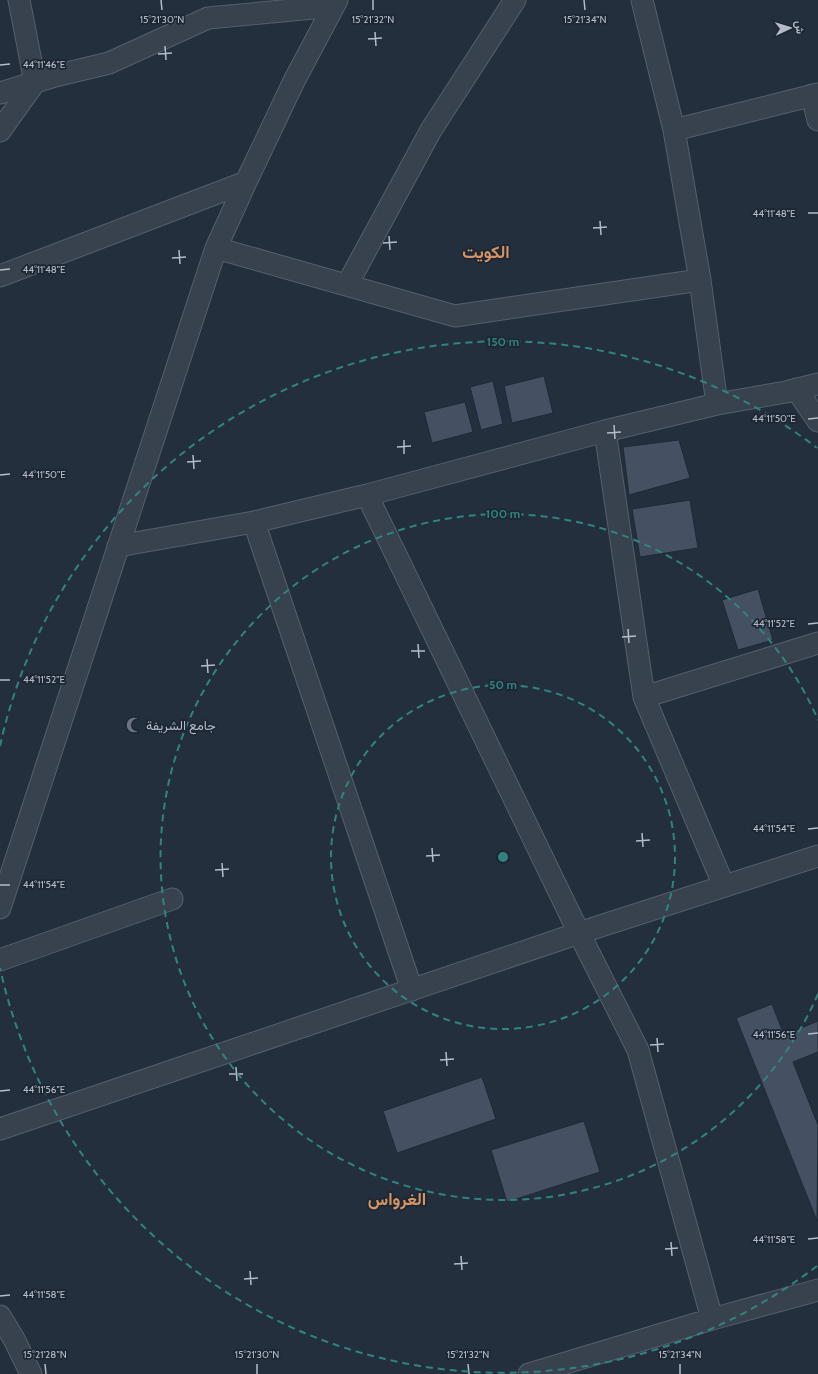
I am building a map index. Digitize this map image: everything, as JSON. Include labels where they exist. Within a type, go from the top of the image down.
[{"type":"street","points":[[0,131],[35,82],[19,0]]},
{"type":"street","points":[[348,285],[431,130],[515,0]]},
{"type":"street","points":[[642,0],[674,130],[700,280],[717,404]]},
{"type":"street","points":[[0,93],[35,82],[109,63],[208,9],[336,3]]},
{"type":"street","points":[[0,908],[216,248],[294,81],[336,3]]},
{"type":"street","points":[[674,130],[815,94],[818,120]]},
{"type":"street","points":[[0,276],[246,182]]},
{"type":"street","points":[[216,248],[455,316],[700,280]]},
{"type":"street","points":[[118,546],[254,522],[367,496],[605,430],[717,404],[818,384]]},
{"type":"street","points":[[796,389],[818,421]]},
{"type":"street","points":[[605,430],[644,697],[724,886]]},
{"type":"street","points":[[367,496],[578,933],[638,1050],[712,1319]]},
{"type":"street","points":[[254,522],[412,990]]},
{"type":"street","points":[[644,697],[818,643]]},
{"type":"street","points":[[0,1129],[578,933],[818,856]]},
{"type":"street","points":[[0,960],[172,899]]},
{"type":"street","points":[[529,1374],[712,1319],[818,1290]]},
{"type":"street","points":[[0,1316],[14,1339],[31,1374]]},
{"type":"building","points":[[544,376],[553,413],[512,423],[504,386]]},
{"type":"building","points":[[493,381],[503,424],[481,430],[470,387]]},
{"type":"building","points":[[465,402],[473,432],[432,443],[424,412]]},
{"type":"building","points":[[679,440],[690,478],[629,495],[623,447]]},
{"type":"building","points":[[690,500],[698,548],[640,557],[632,509]]},
{"type":"building","points":[[758,589],[773,640],[738,650],[722,600]]},
{"type":"building","points":[[772,1004],[784,1035],[818,1021],[818,1052],[793,1062],[818,1125],[817,1221],[736,1018]]},
{"type":"building","points":[[482,1077],[496,1119],[397,1153],[383,1111]]},
{"type":"building","points":[[584,1121],[600,1172],[507,1202],[491,1150]]},
{"type":"place","name":"جامع الشريفة","points":[[134,725]]},
{"type":"district","name":"الكويت","points":[[486,252]]},
{"type":"district","name":"الغرواس","points":[[397,1199]]}]
